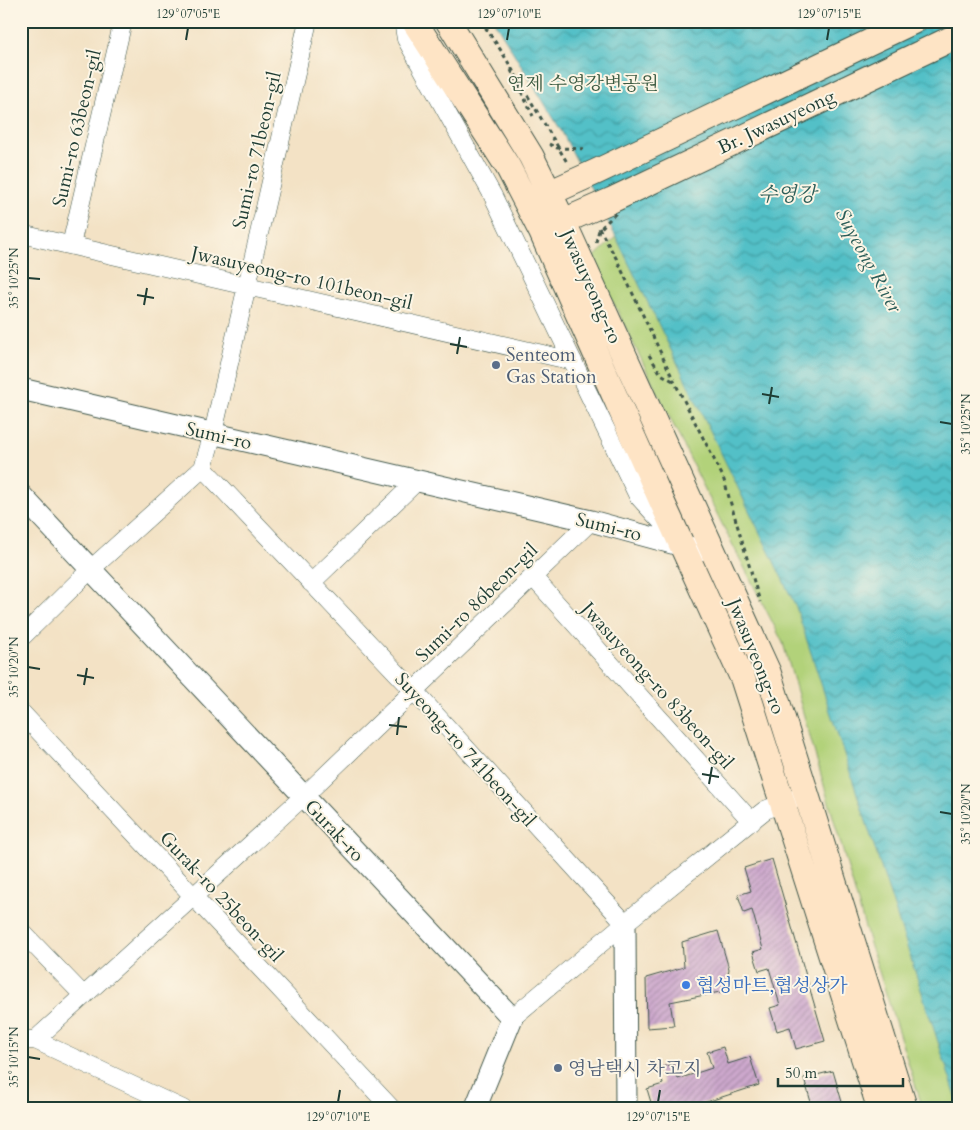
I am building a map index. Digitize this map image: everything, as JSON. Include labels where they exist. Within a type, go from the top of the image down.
[{"type":"main road","name":"Jwasuyeong-ro","points":[[414,21],[508,167],[527,203],[552,226],[712,551],[768,672],[905,1109]]},
{"type":"main road","name":"Jwasuyeong-ro","points":[[448,21],[531,156],[549,192],[552,226],[663,504],[744,679],[880,1109]]},
{"type":"main road","name":"Br. Jwasuyeong","points":[[549,192],[581,179],[914,21]]},
{"type":"main road","name":"Br. Jwasuyeong","points":[[605,210],[959,35]]},
{"type":"main road","points":[[527,203],[549,192]]},
{"type":"main road","name":"Jwasuyeong-ro","points":[[552,226],[605,210]]},
{"type":"street","name":"Sumi-ro 63beon-gil","points":[[71,245],[123,21]]},
{"type":"street","name":"Sumi-ro 71beon-gil","points":[[213,434],[308,21]]},
{"type":"street","points":[[402,21],[406,39],[492,194],[638,496],[683,546]]},
{"type":"street","name":"Jwasuyeong-ro 101beon-gil","points":[[21,234],[573,361]]},
{"type":"street","name":"Sumi-ro","points":[[21,389],[591,521],[683,546],[712,551]]},
{"type":"street","points":[[21,638],[91,570],[203,468],[213,434]]},
{"type":"street","name":"Suyeong-ro 741beon-gil","points":[[203,468],[414,691],[625,923]]},
{"type":"street","points":[[311,583],[417,481]]},
{"type":"street","name":"Gurak-ro","points":[[21,495],[512,1018]]},
{"type":"street","name":"Sumi-ro 86beon-gil","points":[[28,1040],[84,996],[304,796],[591,521]]},
{"type":"street","name":"Jwasuyeong-ro 83beon-gil","points":[[533,577],[752,822]]},
{"type":"street","name":"Gurak-ro 25beon-gil","points":[[21,712],[392,1109]]},
{"type":"street","points":[[476,1109],[512,1018],[625,923],[765,810],[807,795]]},
{"type":"street","points":[[625,923],[626,1109]]},
{"type":"street","points":[[21,931],[84,996]]},
{"type":"street","points":[[28,1040],[183,1109]]},
{"type":"path","points":[[502,52],[534,120]]},
{"type":"path","points":[[546,140],[557,148],[588,149]]},
{"type":"path","points":[[596,242],[605,210]]},
{"type":"green space","points":[[635,219],[819,622],[959,1062],[959,1109],[923,1109],[866,931],[783,643],[722,524],[592,259]]},
{"type":"water","name":"수영강","points":[[494,21],[959,21],[959,1106],[796,607],[616,237],[562,132]]},
{"type":"building","points":[[772,859],[825,1041],[796,1049],[790,1027],[777,1031],[770,1008],[780,1005],[769,968],[759,971],[753,952],[763,949],[752,910],[744,913],[738,895],[751,891],[744,868]]},
{"type":"building","name":"협성마트,협성상가","points":[[718,931],[729,969],[725,991],[670,1002],[674,1026],[647,1028],[646,978],[684,967],[682,942]]},
{"type":"building","points":[[723,1047],[728,1064],[750,1057],[759,1085],[685,1109],[653,1109],[647,1089],[663,1084],[658,1068],[673,1064],[678,1079],[712,1068],[707,1052]]},
{"type":"building","points":[[833,1071],[844,1109],[813,1109],[804,1078]]},
{"type":"place","name":"Senteom Gas Station","points":[[496,365]]},
{"type":"place","name":"협성마트,협성상가","points":[[686,985]]},
{"type":"place","name":"영남택시 차고지","points":[[558,1068]]},
{"type":"park label","name":"연제 수영강변공원","points":[[583,83]]},
{"type":"water label","name":"Suyeong River","points":[[869,260]]}]
